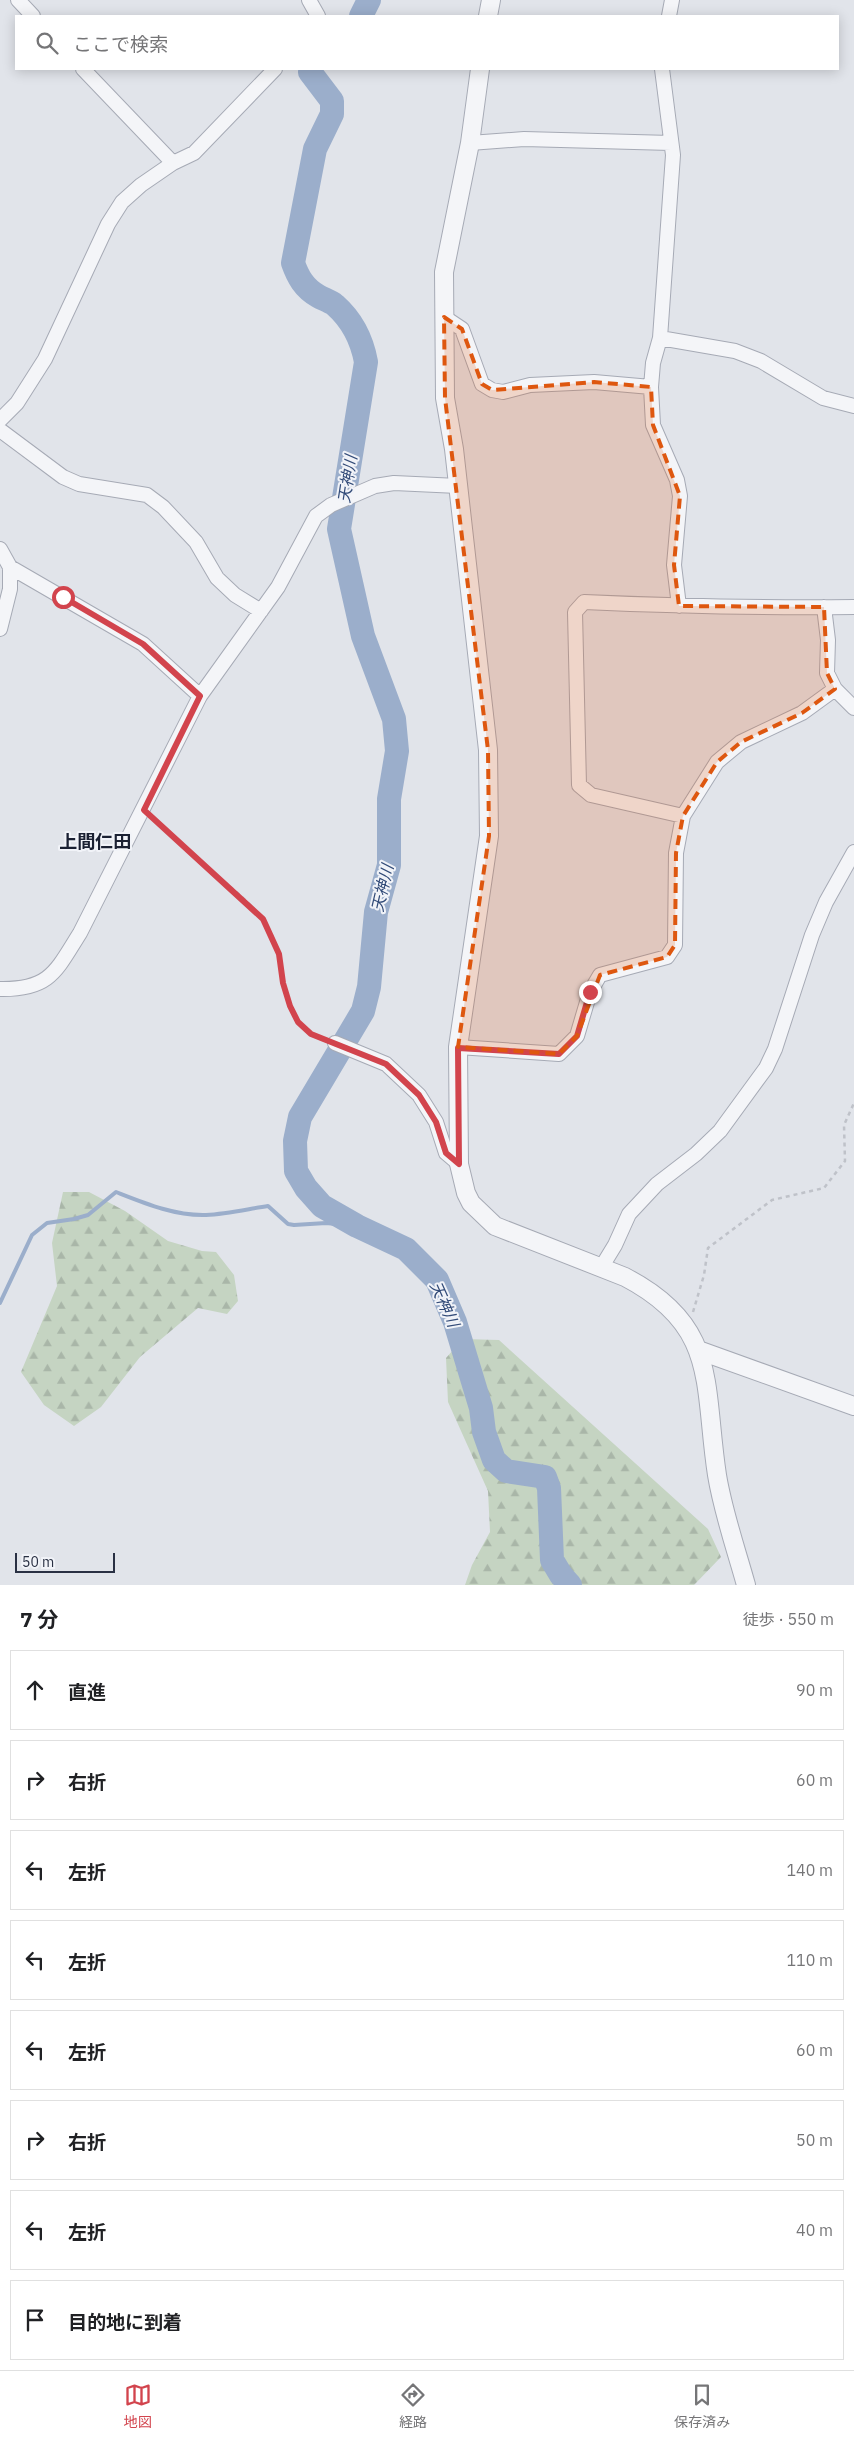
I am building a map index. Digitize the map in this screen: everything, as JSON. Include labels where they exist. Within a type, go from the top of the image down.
[{"type":"street","points":[[18,0],[32,15]]},
{"type":"street","points":[[309,0],[317,15]]},
{"type":"street","points":[[488,15],[491,0]]},
{"type":"street","points":[[668,15],[672,0]]},
{"type":"street","points":[[84,70],[173,163]]},
{"type":"street","points":[[0,420],[17,403],[45,359],[108,224],[122,202],[141,185],[173,163],[194,153],[274,70]]},
{"type":"street","points":[[480,70],[470,143],[444,272],[444,398],[458,486],[488,750],[489,836],[458,1048],[459,1164],[466,1193],[471,1203],[495,1226],[625,1277],[662,1299],[677,1314],[698,1350],[705,1370],[717,1477],[725,1513],[746,1585]]},
{"type":"street","points":[[662,70],[673,155],[660,338],[653,363],[651,387],[653,426],[677,480],[680,496],[674,564],[679,606]]},
{"type":"street","points":[[470,143],[524,139],[671,143]]},
{"type":"street","points":[[444,317],[462,329],[482,384],[492,390],[502,392],[530,385],[594,382],[651,387]]},
{"type":"street","points":[[660,338],[735,351],[761,361],[823,398],[854,406]]},
{"type":"street","points":[[0,430],[63,477],[79,484],[104,486],[147,495],[163,507],[196,542],[217,578],[235,595],[261,611]]},
{"type":"street","points":[[0,989],[20,989],[34,986],[57,970],[80,933],[144,810],[200,696],[278,587],[316,516],[331,505],[375,486],[394,483],[458,486]]},
{"type":"street","points":[[0,549],[10,567],[10,590],[0,629]]},
{"type":"street","points":[[10,567],[143,644],[200,696]]},
{"type":"street","points":[[683,816],[591,795],[579,785],[575,612],[584,602],[679,606],[722,605],[763,609],[854,607]]},
{"type":"street","points":[[824,607],[828,640],[828,673],[835,689],[854,708]]},
{"type":"street","points":[[458,1048],[559,1054],[577,1036],[590,992],[600,975],[667,957],[675,945],[676,853],[683,816],[717,762],[741,742],[802,713],[835,689]]},
{"type":"street","points":[[601,1268],[615,1245],[629,1214],[657,1184],[696,1154],[720,1131],[766,1068],[775,1049],[812,934],[826,902],[854,852]]},
{"type":"street","points":[[335,1043],[386,1064],[419,1095],[436,1122],[446,1153],[459,1164]]},
{"type":"street","points":[[698,1350],[854,1406]]},
{"type":"path","points":[[144,810],[263,919],[279,954],[283,983],[290,1006],[298,1022],[311,1034],[335,1043]]},
{"type":"path","points":[[687,1329],[704,1275],[708,1248],[772,1200],[824,1188],[845,1160],[844,1125],[854,1103]]},
{"type":"highlighted area","points":[[444,317],[462,329],[482,384],[492,390],[594,382],[651,387],[653,425],[680,496],[674,565],[679,606],[824,607],[827,673],[835,689],[802,713],[741,742],[717,762],[683,816],[676,853],[675,945],[667,957],[600,975],[577,1036],[559,1054],[458,1047],[489,836],[488,750],[445,398]]},
{"type":"green space","points":[[63,1192],[89,1192],[125,1211],[168,1241],[202,1251],[216,1252],[234,1275],[238,1301],[227,1314],[198,1308],[140,1357],[101,1407],[74,1426],[44,1405],[21,1372],[57,1286],[52,1243]]},
{"type":"green space","points":[[463,1339],[499,1340],[708,1529],[721,1557],[694,1585],[465,1585],[472,1565],[490,1532],[488,1491],[448,1402],[446,1358]]},
{"type":"waterway","name":"天神川","points":[[362,15],[369,0]]},
{"type":"waterway","name":"天神川","points":[[311,70],[310,72],[332,101],[332,114],[315,149],[293,263],[305,286],[335,305],[346,317],[359,338],[366,362],[339,529],[363,636],[394,719],[397,751],[389,799],[389,865],[376,912],[369,987],[363,1011],[300,1117],[295,1141],[296,1171],[306,1188],[322,1206],[357,1226],[406,1249],[437,1280],[455,1322],[481,1408],[484,1432],[494,1460],[506,1471],[545,1477],[549,1488],[552,1560],[570,1585]]},
{"type":"waterway","points":[[0,1303],[32,1235],[47,1223],[88,1215],[116,1192],[160,1208],[194,1215],[230,1213],[268,1206],[288,1224],[326,1223],[357,1226]]},
{"type":"district","name":"上間仁田","points":[[95,842]]},
{"type":"route","points":[[63,597],[143,644],[200,696],[144,810],[250,905],[263,919],[279,954],[283,983],[290,1006],[298,1022],[311,1034],[386,1064],[419,1095],[436,1122],[446,1153],[459,1164],[458,1048],[559,1054],[577,1036],[590,992]]}]
